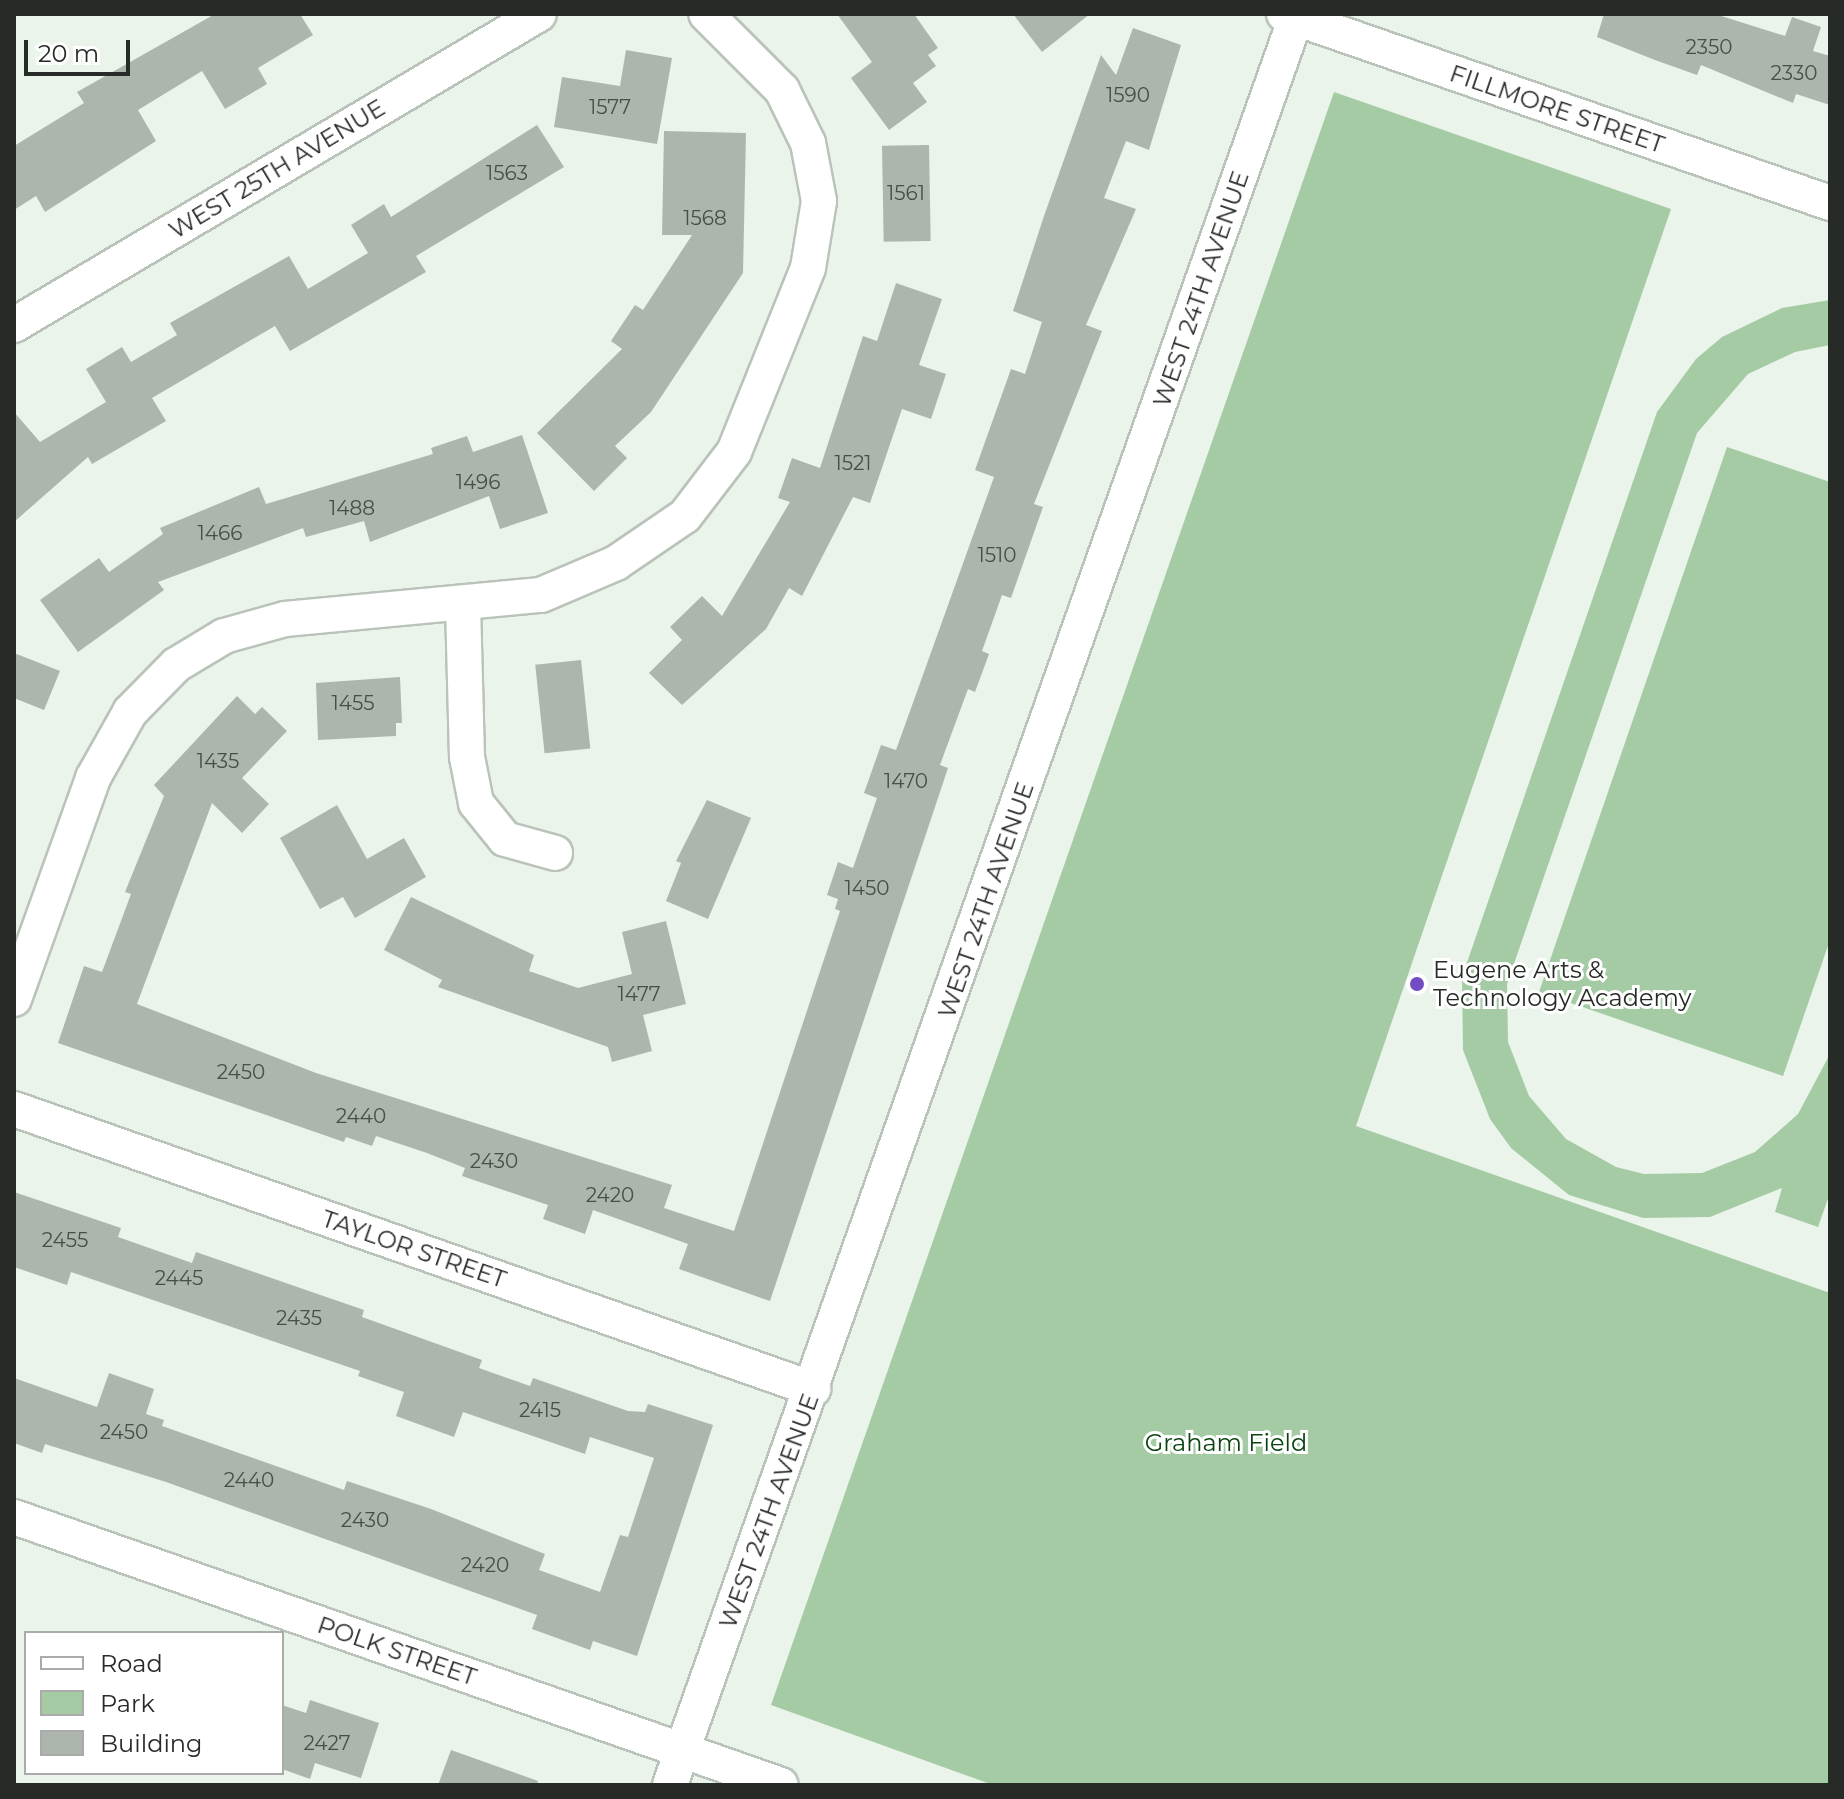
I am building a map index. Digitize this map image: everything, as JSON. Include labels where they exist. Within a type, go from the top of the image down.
[{"type":"street","name":"WEST 25TH AVENUE","points":[[14,325],[539,14]]},
{"type":"street","points":[[14,999],[93,778],[130,712],[176,665],[224,636],[285,619],[463,605],[541,595],[616,563],[685,516],[734,452],[764,390],[808,268],[819,201],[808,143],[782,90],[706,14]]},
{"type":"street","name":"FILLMORE STREET","points":[[1292,15],[1830,203]]},
{"type":"street","name":"WEST 24TH AVENUE","points":[[670,1785],[813,1389],[1292,15]]},
{"type":"street","points":[[463,605],[467,757],[476,803],[505,839],[555,853]]},
{"type":"street","name":"TAYLOR STREET","points":[[14,1109],[813,1389]]},
{"type":"street","name":"POLK STREET","points":[[14,1517],[781,1785]]},
{"type":"green space","name":"Graham Field","points":[[1334,92],[1671,209],[1356,1126],[1830,1293],[1830,1785],[993,1785],[771,1705]]},
{"type":"green space","points":[[1830,300],[1830,345],[1795,352],[1748,374],[1697,433],[1507,984],[1508,1042],[1529,1096],[1566,1139],[1616,1167],[1644,1174],[1702,1173],[1755,1152],[1798,1114],[1830,1054],[1830,1193],[1818,1227],[1775,1212],[1782,1188],[1710,1217],[1643,1218],[1569,1195],[1511,1148],[1490,1119],[1463,1050],[1462,977],[1657,412],[1696,359],[1722,337],[1782,308]]},
{"type":"green space","points":[[1727,447],[1830,482],[1830,940],[1783,1076],[1539,992]]},
{"type":"building","points":[[215,14],[300,14],[313,35],[258,68],[267,84],[225,109],[202,71],[138,110],[156,141],[45,212],[36,196],[14,210],[14,146],[84,103],[77,92]]},
{"type":"building","points":[[837,14],[914,14],[938,48],[928,55],[936,66],[913,83],[927,102],[889,130],[851,78],[872,62]]},
{"type":"building","points":[[1013,14],[1090,14],[1042,52]]},
{"type":"building","points":[[1604,14],[1715,14],[1785,36],[1792,17],[1821,27],[1813,51],[1830,56],[1830,105],[1796,94],[1793,103],[1701,65],[1697,75],[1597,37]]},
{"type":"building","points":[[1133,28],[1181,45],[1149,150],[1126,141],[1104,198],[1136,209],[1086,325],[1102,331],[1034,504],[1043,507],[1011,598],[1002,595],[982,651],[989,654],[975,692],[968,689],[940,765],[948,768],[770,1301],[679,1269],[688,1244],[593,1210],[585,1234],[543,1219],[548,1205],[462,1176],[465,1168],[427,1153],[376,1136],[372,1146],[346,1137],[344,1142],[58,1043],[84,966],[102,972],[131,894],[125,892],[164,796],[154,785],[237,696],[255,714],[262,707],[287,731],[242,778],[269,804],[242,833],[212,803],[137,1004],[316,1073],[672,1185],[664,1208],[734,1231],[840,911],[835,909],[838,899],[827,895],[838,862],[853,868],[877,798],[864,793],[881,745],[896,750],[994,477],[975,470],[1011,369],[1025,374],[1042,322],[1013,311],[1044,216],[1101,55],[1116,75]]},
{"type":"building","points":[[626,50],[672,58],[657,144],[554,127],[562,77],[620,86]]},
{"type":"building","points":[[537,125],[564,167],[416,256],[426,272],[290,351],[275,326],[152,398],[166,421],[92,464],[88,457],[14,522],[14,412],[40,442],[106,402],[86,369],[122,347],[131,362],[177,335],[170,323],[289,256],[308,289],[368,253],[351,225],[384,204],[391,217]]},
{"type":"building","points":[[664,131],[746,133],[743,273],[651,412],[615,446],[627,458],[594,491],[537,433],[622,349],[611,341],[635,305],[643,310],[692,235],[662,235]]},
{"type":"building","points":[[929,145],[931,241],[884,242],[882,146]]},
{"type":"building","points":[[896,283],[942,299],[919,365],[946,374],[931,419],[902,409],[870,503],[853,497],[802,596],[789,588],[766,629],[682,705],[649,673],[682,640],[670,627],[702,596],[722,616],[790,502],[778,498],[792,458],[820,468],[863,336],[877,341]]},
{"type":"building","points":[[522,435],[548,513],[500,529],[489,496],[370,542],[364,521],[306,537],[303,528],[158,582],[164,590],[78,652],[40,600],[99,558],[109,572],[163,534],[160,528],[259,487],[266,504],[433,454],[431,448],[467,436],[473,452]]},
{"type":"building","points":[[14,653],[60,671],[44,710],[14,698]]},
{"type":"building","points":[[581,660],[590,749],[545,753],[535,665]]},
{"type":"building","points":[[400,677],[402,723],[396,723],[396,736],[318,740],[316,683]]},
{"type":"building","points":[[707,800],[751,818],[708,919],[666,901],[681,863],[676,861]]},
{"type":"building","points":[[337,805],[367,859],[404,838],[426,877],[355,918],[343,897],[320,909],[280,838]]},
{"type":"building","points":[[411,897],[534,955],[529,971],[578,988],[632,974],[622,932],[666,921],[686,1004],[643,1015],[652,1051],[612,1062],[608,1047],[438,987],[442,980],[384,950]]},
{"type":"building","points":[[14,1192],[121,1228],[118,1237],[192,1263],[196,1252],[364,1310],[362,1317],[482,1360],[479,1368],[530,1386],[533,1378],[628,1411],[645,1412],[648,1404],[713,1425],[637,1656],[593,1641],[590,1650],[532,1629],[537,1615],[166,1482],[45,1444],[42,1453],[14,1443],[14,1378],[97,1407],[109,1373],[154,1389],[146,1414],[164,1420],[162,1426],[344,1490],[347,1481],[431,1509],[545,1554],[539,1570],[600,1592],[620,1535],[628,1537],[654,1458],[590,1437],[585,1454],[463,1412],[454,1437],[396,1416],[404,1392],[358,1376],[360,1371],[71,1272],[67,1285],[14,1267]]},
{"type":"building","points":[[310,1700],[379,1723],[361,1778],[315,1763],[310,1779],[284,1770],[284,1706],[306,1713]]},
{"type":"building","points":[[451,1750],[538,1781],[537,1785],[438,1785]]},
{"type":"place","name":"Eugene Arts & Technology Academy","points":[[1417,984]]}]
